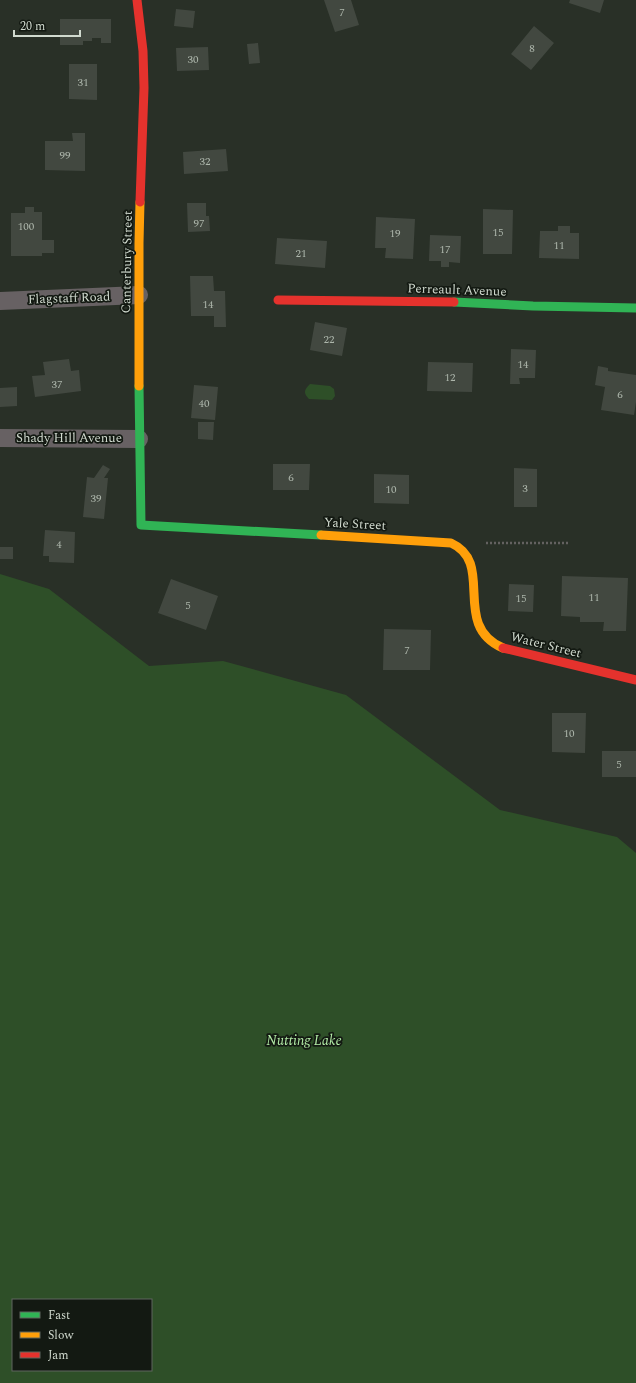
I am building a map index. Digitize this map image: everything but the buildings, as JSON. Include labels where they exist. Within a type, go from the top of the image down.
[{"type":"street","name":"Canterbury Street","points":[[137,0],[143,51],[144,88],[139,243],[139,439],[141,525]]},
{"type":"street","name":"Flagstaff Road","points":[[0,301],[139,295]]},
{"type":"street","name":"Perreault Avenue","points":[[278,300],[448,302],[533,306],[636,308]]},
{"type":"street","name":"Shady Hill Avenue","points":[[0,438],[139,439]]},
{"type":"street","name":"Yale Street","points":[[141,525],[451,543]]},
{"type":"street","name":"Water Street","points":[[451,543],[462,548],[468,555],[472,564],[474,610],[478,625],[486,637],[496,645],[507,650],[636,680]]},
{"type":"path","points":[[484,543],[569,544]]},
{"type":"water","points":[[310,384],[330,386],[334,389],[335,396],[332,400],[309,399],[305,392],[306,388]]},
{"type":"water","name":"Nutting Lake","points":[[0,574],[49,589],[149,666],[223,661],[346,695],[500,810],[617,837],[636,853],[636,1383],[0,1383]]},
{"type":"traffic: fast","points":[[454,302],[533,306],[636,308]]},
{"type":"traffic: fast","points":[[139,386],[141,525],[321,535]]},
{"type":"traffic: slow","points":[[139,386],[140,202]]},
{"type":"traffic: slow","points":[[321,535],[451,543],[464,552],[471,565],[475,610],[479,625],[487,638],[503,648]]},
{"type":"traffic: jam","points":[[137,0],[143,51],[144,88],[140,202]]},
{"type":"traffic: jam","points":[[278,300],[454,302]]},
{"type":"traffic: jam","points":[[503,648],[636,680]]}]
